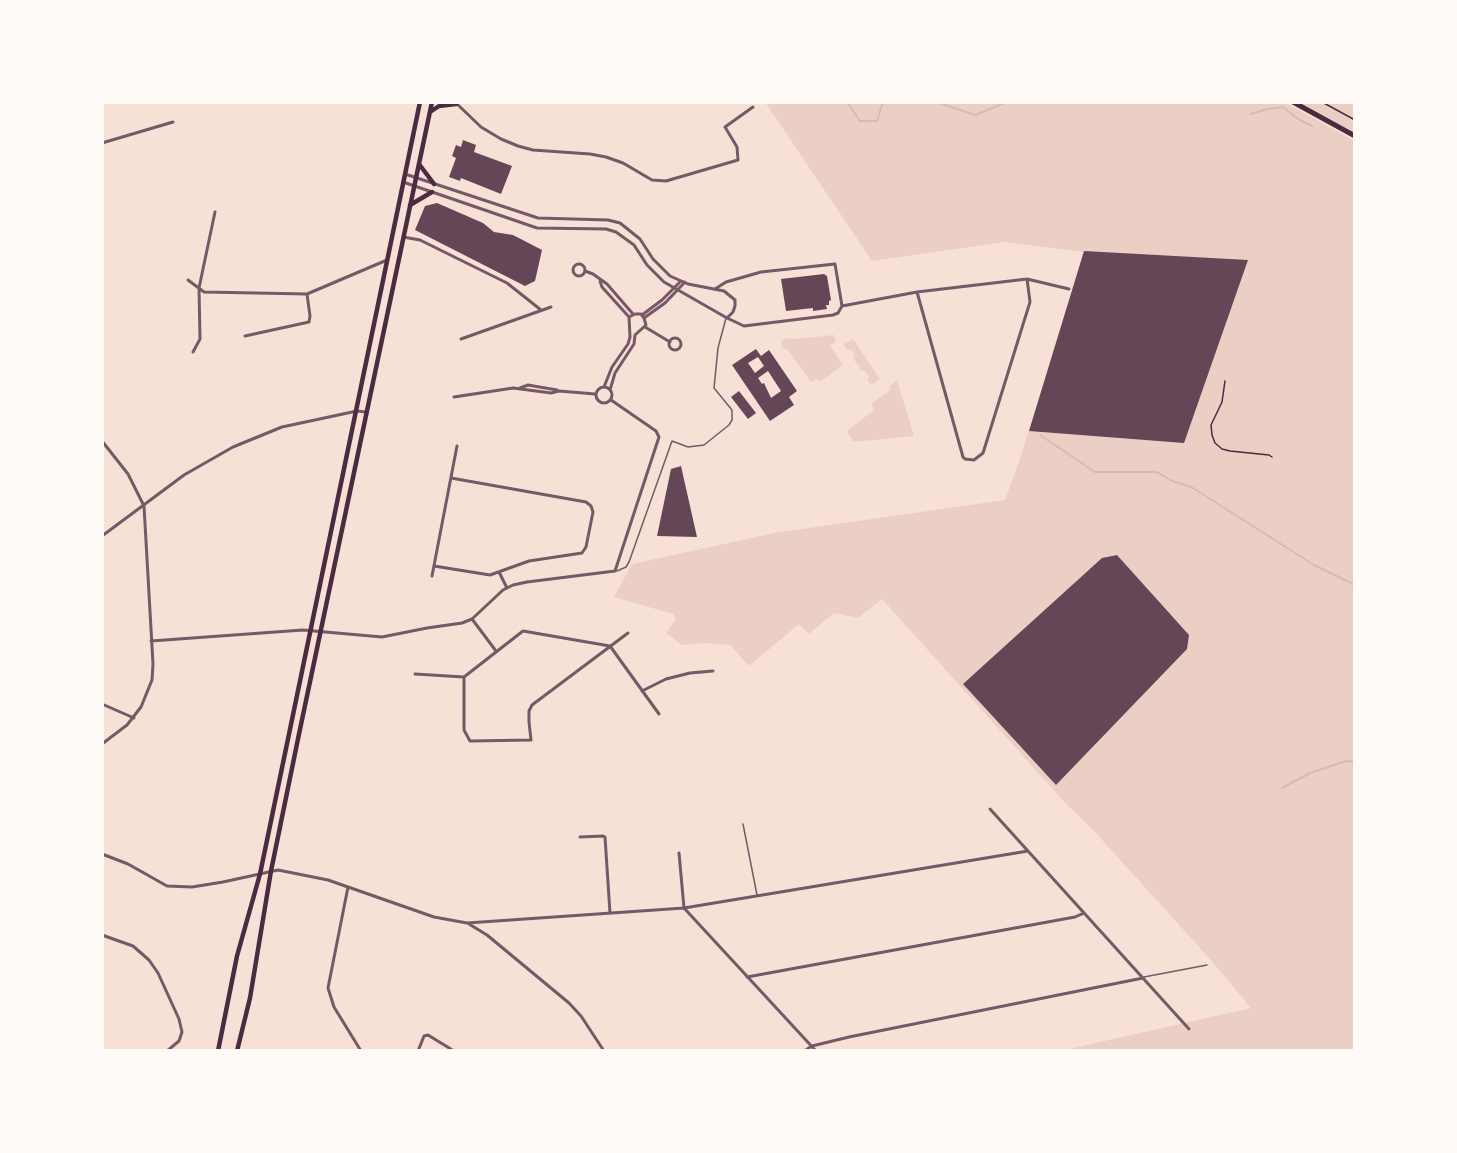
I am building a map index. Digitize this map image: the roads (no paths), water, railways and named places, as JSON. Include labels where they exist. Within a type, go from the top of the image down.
[{"type":"main road","points":[[218,1051],[237,956],[260,874],[420,102]]},
{"type":"main road","points":[[237,1051],[252,987],[271,871],[365,412],[432,102]]},
{"type":"main road","points":[[1293,102],[1355,136]]},
{"type":"main road","points":[[430,111],[439,106],[455,103]]},
{"type":"main road","points":[[419,163],[434,184]]},
{"type":"main road","points":[[410,205],[432,192]]},
{"type":"main road","points":[[389,248],[400,251]]},
{"type":"street","points":[[455,103],[481,127],[518,146],[533,150],[606,157],[623,163],[652,180],[666,181],[738,160],[737,147],[725,127],[753,107]]},
{"type":"street","points":[[102,143],[173,122]]},
{"type":"street","points":[[405,174],[538,218],[608,220],[620,223],[640,239],[660,267],[670,276],[683,282],[730,294],[735,300],[733,312],[727,318]]},
{"type":"street","points":[[403,182],[537,228],[606,230],[624,236],[634,245],[653,272],[677,289],[744,326],[832,315],[838,313],[842,306],[835,264],[761,272],[726,282],[715,289]]},
{"type":"street","points":[[506,218],[509,210]]},
{"type":"street","points":[[193,352],[200,339],[199,288],[215,212]]},
{"type":"street","points":[[586,219],[586,229]]},
{"type":"street","points":[[403,237],[420,240],[507,283],[541,310]]},
{"type":"street","points":[[188,280],[204,292],[307,294],[387,260]]},
{"type":"street","points":[[585,271],[607,284],[633,314],[643,317]]},
{"type":"street","points":[[595,394],[604,387],[612,367],[628,344],[630,337],[629,318],[602,287],[599,279]]},
{"type":"street","points":[[842,306],[917,292],[1027,279],[1069,289]]},
{"type":"street","points":[[917,292],[963,457],[974,460],[983,453],[1029,302],[1027,279]]},
{"type":"street","points":[[643,317],[683,282]]},
{"type":"street","points":[[245,336],[309,322],[307,294]]},
{"type":"street","points":[[460,339],[551,307]]},
{"type":"street","points":[[629,318],[633,314]]},
{"type":"street","points":[[643,317],[645,327],[670,342]]},
{"type":"street","points":[[595,394],[601,403],[608,403],[611,400],[610,390],[615,373],[634,344],[635,335],[645,327]]},
{"type":"street","points":[[454,397],[519,389],[528,385],[559,391],[595,394]]},
{"type":"street","points":[[604,387],[610,390]]},
{"type":"street","points":[[151,641],[311,631],[382,637],[427,628],[451,626],[472,619],[507,588],[527,582],[615,571],[659,437],[656,431],[611,400]]},
{"type":"street","points":[[102,536],[199,465],[250,440],[291,425],[357,411],[365,412]]},
{"type":"street","points":[[102,441],[128,474],[144,506],[152,680],[147,696],[134,718],[102,744]]},
{"type":"street","points":[[432,576],[458,446]]},
{"type":"street","points":[[434,566],[490,575],[529,561],[582,553],[586,547],[593,512],[591,506],[585,502],[451,478]]},
{"type":"street","points":[[499,572],[507,588]]},
{"type":"street","points":[[472,619],[496,652]]},
{"type":"street","points":[[416,674],[464,677],[523,631],[610,646],[659,714]]},
{"type":"street","points":[[464,677],[464,730],[470,741],[531,740],[529,711],[532,705],[628,633]]},
{"type":"street","points":[[642,691],[666,679],[690,673],[713,671]]},
{"type":"street","points":[[102,704],[134,718]]},
{"type":"street","points":[[990,809],[1189,1029]]},
{"type":"street","points":[[580,837],[605,837],[610,913]]},
{"type":"street","points":[[102,854],[128,864],[166,886],[178,887],[223,882],[278,870],[308,875],[434,916],[467,923],[684,908],[1028,851]]},
{"type":"street","points":[[679,853],[684,908],[816,1051]]},
{"type":"street","points":[[348,887],[328,988],[334,1007],[361,1051]]},
{"type":"street","points":[[747,977],[1075,917],[1084,913]]},
{"type":"street","points":[[467,923],[487,935],[569,1003],[604,1051]]},
{"type":"street","points":[[102,935],[133,946],[149,960],[158,973],[182,1032],[179,1041],[167,1051]]},
{"type":"street","points":[[804,1051],[812,1046],[1143,978]]},
{"type":"street","points":[[418,1051],[421,1040],[428,1035],[454,1051]]},
{"type":"lane","points":[[615,571],[626,567],[672,441],[688,447],[704,445],[732,420],[732,410],[714,388],[718,348],[727,318]]},
{"type":"lane","points":[[743,824],[757,896]]},
{"type":"lane","points":[[1143,978],[1207,965]]},
{"type":"waterway","points":[[847,102],[860,121],[877,121],[883,102]]},
{"type":"waterway","points":[[937,102],[975,115],[1007,102]]},
{"type":"waterway","points":[[1251,114],[1283,107],[1298,119],[1312,126]]},
{"type":"waterway","points":[[1040,435],[1095,472],[1157,472],[1170,480],[1193,488],[1314,565],[1355,585]]},
{"type":"waterway","points":[[1282,788],[1310,773],[1346,761],[1355,762]]}]
